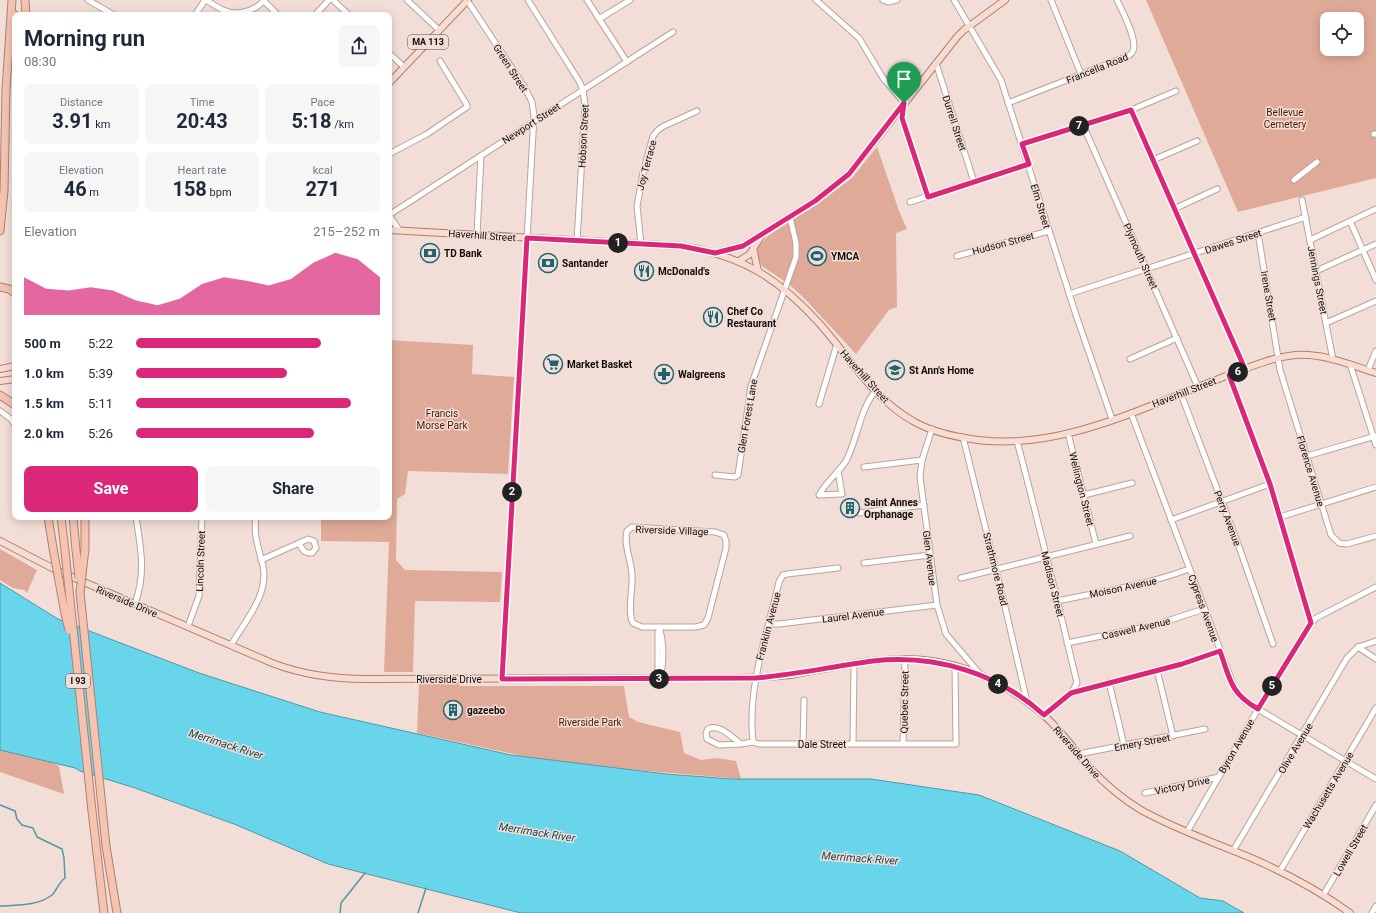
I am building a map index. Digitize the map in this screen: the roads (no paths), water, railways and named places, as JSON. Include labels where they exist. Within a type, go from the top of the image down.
[{"type":"highway","points":[[13,0],[14,12]]},
{"type":"highway","points":[[12,12],[13,0]]},
{"type":"highway","points":[[25,0],[26,12]]},
{"type":"highway","points":[[0,231],[4,191],[6,90],[12,13]]},
{"type":"highway","points":[[0,287],[12,291]]},
{"type":"highway","points":[[0,395],[12,403]]},
{"type":"highway","points":[[48,520],[65,614],[75,649]]},
{"type":"highway","name":"I 93","points":[[61,520],[104,913]]},
{"type":"highway","name":"I 93","points":[[73,520],[102,808],[117,913]]},
{"type":"highway","points":[[80,592],[85,549],[85,520]]},
{"type":"main road","name":"MA 113","points":[[392,80],[468,0]]},
{"type":"main road","points":[[715,253],[743,246],[815,201],[849,174],[957,37],[969,26],[1005,0]]},
{"type":"main road","name":"Haverhill Street","points":[[392,230],[681,246],[715,253],[739,261],[758,271],[785,291],[817,321],[876,390],[902,414],[914,422],[932,429],[963,437],[992,441],[1017,441],[1034,440],[1068,433],[1131,413],[1245,369],[1279,358],[1298,355],[1318,356],[1350,364],[1376,373]]},
{"type":"main road","points":[[739,261],[750,254],[763,234]]},
{"type":"main road","points":[[739,261],[743,246]]},
{"type":"main road","points":[[753,248],[758,271]]},
{"type":"main road","points":[[0,369],[12,367]]},
{"type":"main road","points":[[0,381],[12,379]]},
{"type":"main road","name":"Riverside Drive","points":[[0,542],[39,562],[288,669],[321,676],[367,679],[755,678],[788,675],[854,664],[905,659],[931,661],[955,667],[980,674],[1017,694],[1044,715],[1108,786],[1129,803],[1187,832],[1280,871],[1324,894],[1350,913]]},
{"type":"street","points":[[88,0],[107,12]]},
{"type":"street","points":[[197,12],[206,0],[227,12]]},
{"type":"street","points":[[318,12],[329,0]]},
{"type":"street","points":[[333,0],[346,12]]},
{"type":"street","points":[[407,0],[439,30]]},
{"type":"street","name":"Green Street","points":[[468,0],[525,88],[533,106],[534,122],[502,679]]},
{"type":"street","name":"Hobson Street","points":[[528,0],[579,80],[583,90],[585,106],[577,241]]},
{"type":"street","points":[[587,0],[627,62]]},
{"type":"street","points":[[600,19],[630,0]]},
{"type":"street","points":[[816,0],[860,38],[883,78],[904,103],[902,118],[928,197]]},
{"type":"street","points":[[883,0],[888,2],[897,0]]},
{"type":"street","name":"Elm Street","points":[[954,0],[1001,80],[1029,164],[1069,294],[1112,419]]},
{"type":"street","points":[[1051,0],[1081,74]]},
{"type":"street","name":"Francella Road","points":[[1008,102],[1128,56],[1133,50],[1133,39],[1117,0]]},
{"type":"street","points":[[241,12],[253,8],[264,1],[275,12]]},
{"type":"street","name":"Newport Street","points":[[392,213],[673,32]]},
{"type":"street","points":[[392,56],[404,67]]},
{"type":"street","points":[[392,152],[427,134],[465,109],[468,105],[440,61]]},
{"type":"street","name":"Durrell Street","points":[[936,64],[974,182]]},
{"type":"street","points":[[1022,144],[1131,110],[1176,91]]},
{"type":"street","points":[[1131,110],[1245,369]]},
{"type":"street","name":"Joy Terrace","points":[[641,244],[637,206],[640,187],[653,136],[664,126],[697,111]]},
{"type":"street","name":"Plymouth Street","points":[[1083,125],[1198,387]]},
{"type":"street","points":[[1153,160],[1197,141]]},
{"type":"street","points":[[477,235],[481,156]]},
{"type":"street","points":[[1294,180],[1316,162]]},
{"type":"street","points":[[910,202],[1029,164]]},
{"type":"street","points":[[1174,209],[1217,189]]},
{"type":"street","name":"Jennings Street","points":[[1302,200],[1333,360]]},
{"type":"street","points":[[1310,240],[1376,209]]},
{"type":"street","points":[[785,291],[797,252],[794,230],[790,217]]},
{"type":"street","name":"Dawes Street","points":[[1069,294],[1306,217]]},
{"type":"street","points":[[392,220],[399,230]]},
{"type":"street","points":[[1350,221],[1376,280]]},
{"type":"street","name":"Hudson Street","points":[[957,256],[1049,231]]},
{"type":"street","name":"Irene Street","points":[[1258,233],[1279,358]]},
{"type":"street","points":[[1316,271],[1376,244]]},
{"type":"street","name":"Glen Forest Lane","points":[[715,475],[735,477],[738,475],[751,386],[785,291]]},
{"type":"street","points":[[1326,323],[1376,301]]},
{"type":"street","points":[[1130,359],[1177,338]]},
{"type":"street","points":[[819,404],[837,344]]},
{"type":"street","points":[[1368,370],[1376,351]]},
{"type":"street","name":"Florence Avenue","points":[[1279,358],[1280,370],[1331,535],[1339,543],[1347,544],[1376,536]]},
{"type":"street","points":[[1350,364],[1375,436],[1376,445]]},
{"type":"street","points":[[1229,375],[1270,484],[1311,623]]},
{"type":"street","points":[[838,471],[842,494],[819,495],[826,483],[846,461],[865,406],[876,390]]},
{"type":"street","name":"Perry Avenue","points":[[1181,394],[1222,501],[1273,644]]},
{"type":"street","points":[[0,411],[12,420]]},
{"type":"street","name":"Cypress Avenue","points":[[1131,413],[1236,692],[1246,702],[1376,779]]},
{"type":"street","name":"Glen Avenue","points":[[932,429],[922,460],[920,477],[937,605],[946,634],[980,674]]},
{"type":"street","name":"Wellington Street","points":[[1068,433],[1096,544]]},
{"type":"street","points":[[1307,456],[1375,436]]},
{"type":"street","name":"Strathmore Road","points":[[963,437],[1027,702]]},
{"type":"street","name":"Madison Street","points":[[1017,441],[1039,524],[1077,683],[1071,693]]},
{"type":"street","points":[[864,467],[922,460]]},
{"type":"street","points":[[1084,495],[1132,483]]},
{"type":"street","points":[[1171,520],[1270,484]]},
{"type":"street","points":[[1280,517],[1376,487]]},
{"type":"street","points":[[860,513],[924,505]]},
{"type":"street","points":[[135,604],[140,591],[143,571],[136,520]]},
{"type":"street","name":"Lincoln Street","points":[[188,626],[200,596],[202,520]]},
{"type":"street","points":[[231,645],[261,593],[264,573],[254,532],[256,520]]},
{"type":"street","name":"Riverside Village","points":[[632,527],[637,527],[715,532],[722,534],[726,538],[726,548],[706,623],[695,627],[660,627],[639,626],[631,620],[632,577],[626,541],[627,531],[632,527]]},
{"type":"street","points":[[961,578],[1130,536]]},
{"type":"street","points":[[261,560],[299,543]]},
{"type":"street","points":[[864,563],[930,555]]},
{"type":"street","name":"Franklin Avenue","points":[[755,678],[758,661],[779,582],[783,575],[806,570],[838,568]]},
{"type":"street","name":"Moison Avenue","points":[[1057,601],[1165,578],[1189,569]]},
{"type":"street","name":"Byron Avenue","points":[[1187,832],[1258,709],[1311,623],[1316,618],[1376,587]]},
{"type":"street","name":"Laurel Avenue","points":[[769,624],[937,605]]},
{"type":"street","name":"Caswell Avenue","points":[[1067,643],[1156,625],[1204,609]]},
{"type":"street","points":[[660,627],[658,634],[658,671],[660,679]]},
{"type":"street","points":[[1358,647],[1376,641]]},
{"type":"street","points":[[1358,647],[1376,659]]},
{"type":"street","name":"Olive Avenue","points":[[1233,850],[1303,736],[1347,658],[1358,647]]},
{"type":"street","points":[[1044,715],[1071,693],[1220,651]]},
{"type":"street","name":"Quebec Street","points":[[903,744],[905,659]]},
{"type":"street","points":[[853,744],[854,664]]},
{"type":"street","name":"Dale Street","points":[[741,744],[715,727],[709,728],[706,733],[708,740],[715,744],[741,744],[753,742],[759,744],[956,744],[955,667]]},
{"type":"street","points":[[1157,670],[1173,736]]},
{"type":"street","points":[[753,742],[752,732],[755,678]]},
{"type":"street","points":[[1110,682],[1124,745]]},
{"type":"street","points":[[803,744],[804,700]]},
{"type":"street","name":"Wachusetts Avenue","points":[[1280,871],[1376,708]]},
{"type":"street","name":"Emery Street","points":[[1078,754],[1205,729]]},
{"type":"street","name":"Victory Drive","points":[[1145,793],[1219,777]]},
{"type":"street","name":"Lowell Street","points":[[1324,894],[1376,806]]},
{"type":"street","points":[[1372,913],[1376,906]]},
{"type":"water","name":"Merrimack River","points":[[0,583],[58,619],[199,673],[320,712],[511,755],[666,774],[732,779],[871,779],[979,795],[1120,851],[1200,898],[1223,901],[1244,913],[521,913],[328,864],[234,824],[135,788],[80,771],[75,768],[0,750]]},
{"type":"waterway","points":[[0,805],[15,811],[17,819],[22,825],[33,828],[37,837],[62,849],[65,878],[55,892],[46,899],[34,903],[0,906]]},
{"type":"waterway","points":[[340,913],[341,903],[365,873]]},
{"type":"waterway","points":[[418,913],[426,888]]},
{"type":"place","name":"TD Bank","points":[[430,253]]},
{"type":"place","name":"YMCA","points":[[817,256]]},
{"type":"place","name":"Santander","points":[[548,263]]},
{"type":"place","name":"McDonald's","points":[[644,271]]},
{"type":"place","name":"Chef Co Restaurant","points":[[713,317]]},
{"type":"place","name":"Market Basket","points":[[553,364]]},
{"type":"place","name":"St Ann's Home","points":[[895,370]]},
{"type":"place","name":"Walgreens","points":[[664,374]]},
{"type":"place","name":"Saint Annes Orphanage","points":[[850,508]]},
{"type":"place","name":"gazeebo","points":[[453,710]]},
{"type":"park label","name":"Bellevue Cemetery","points":[[1285,118]]},
{"type":"park label","name":"Francis Morse Park","points":[[442,418]]},
{"type":"park label","name":"Riverside Park","points":[[590,722]]}]
